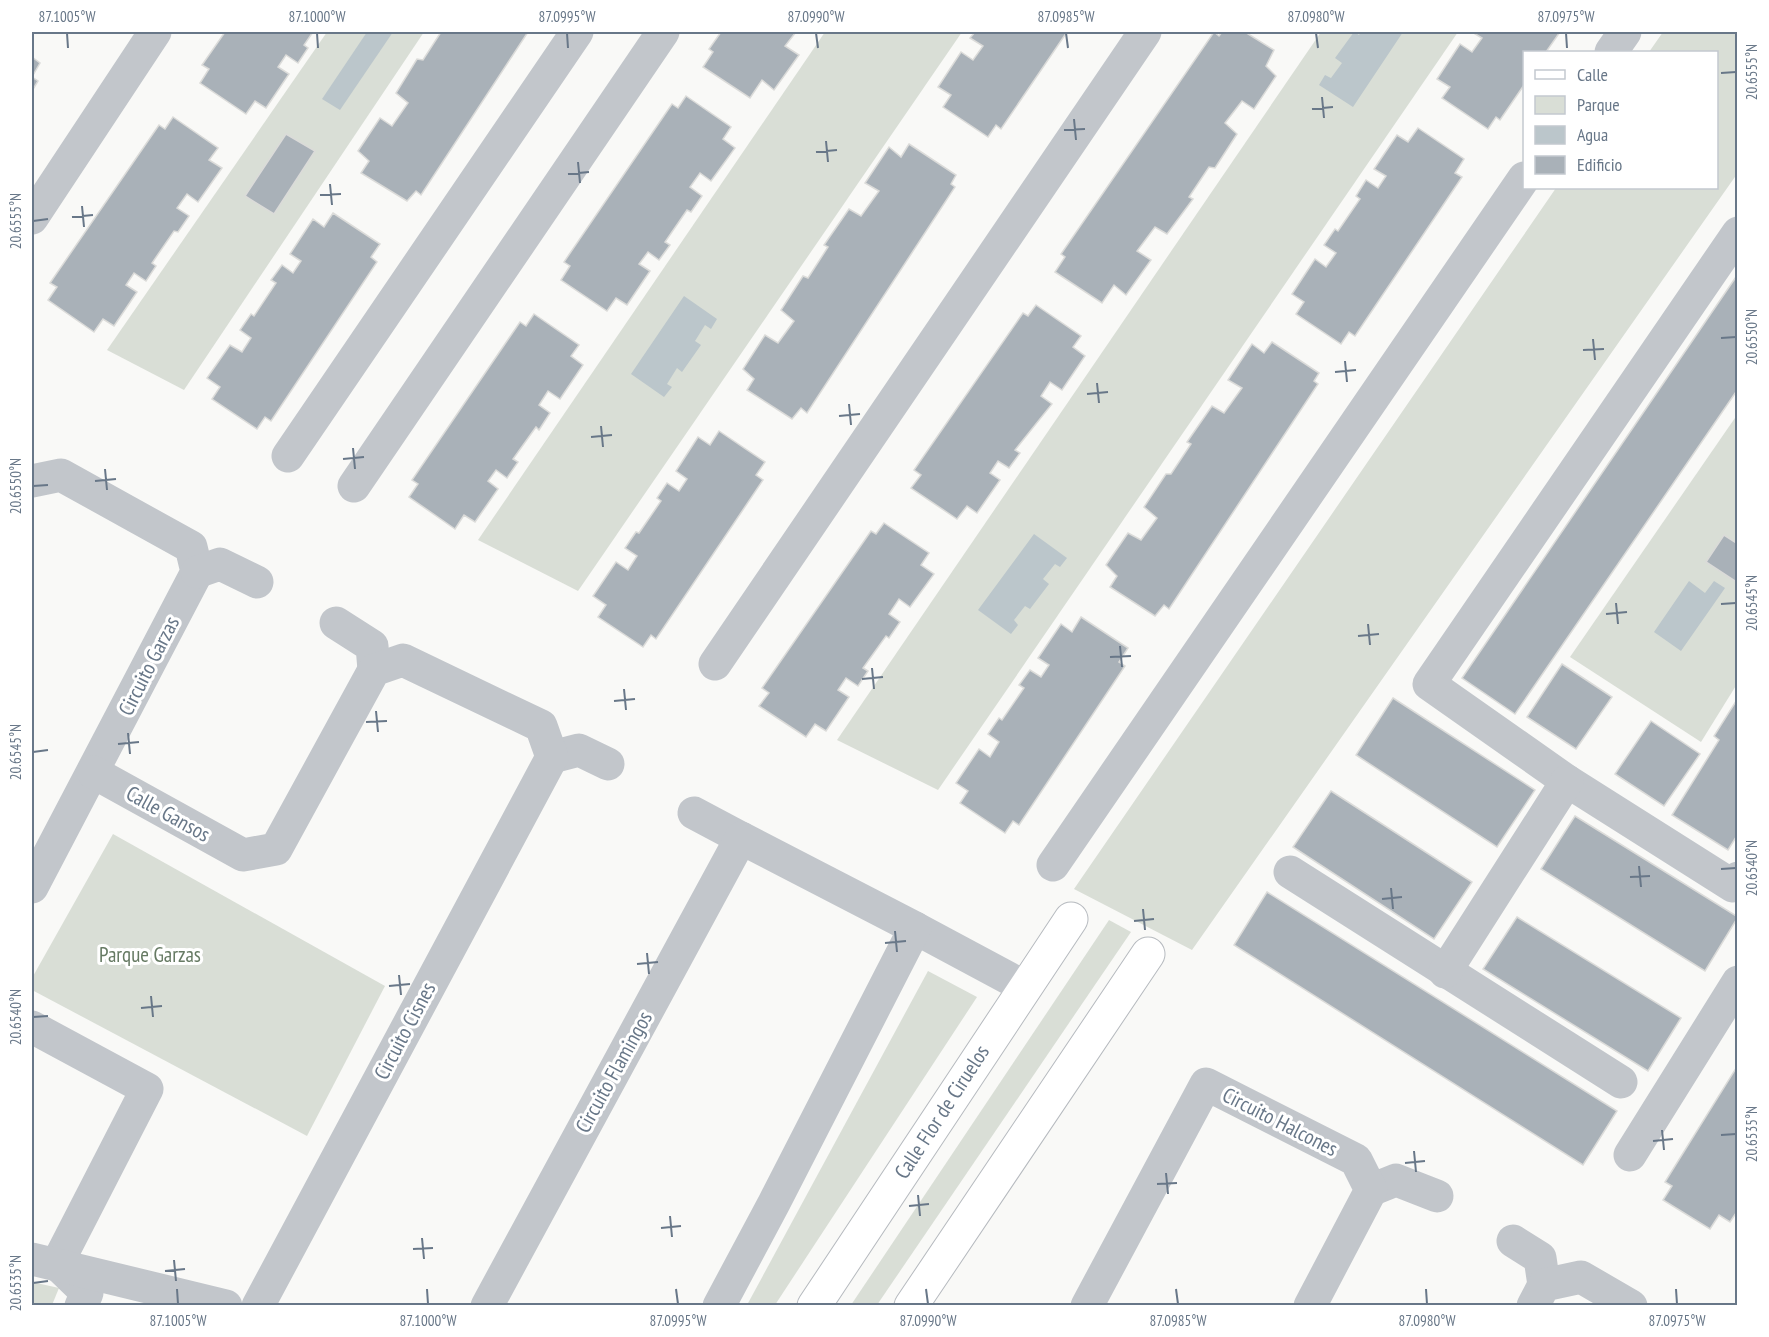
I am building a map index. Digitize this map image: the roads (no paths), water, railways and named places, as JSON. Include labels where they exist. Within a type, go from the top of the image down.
[{"type":"main road","name":"Calle Flor de Ciruelos","points":[[814,1305],[1071,919]]},
{"type":"main road","points":[[911,1305],[1148,954]]},
{"type":"street","points":[[32,218],[155,32]]},
{"type":"street","points":[[288,456],[577,32]]},
{"type":"street","points":[[354,486],[663,32]]},
{"type":"street","points":[[715,664],[1144,32]]},
{"type":"street","points":[[1612,51],[1625,32]]},
{"type":"street","points":[[1053,865],[1523,179]]},
{"type":"street","points":[[1737,233],[1429,684],[1567,782],[1733,886],[1737,878]]},
{"type":"street","points":[[32,481],[61,475],[191,547],[197,572],[220,564],[257,582]]},
{"type":"street","name":"Circuito Garzas","points":[[32,887],[197,572]]},
{"type":"street","points":[[336,623],[372,646],[374,670],[402,660],[541,726],[552,757],[579,750],[608,764]]},
{"type":"street","name":"Calle Gansos","points":[[93,772],[243,855],[276,849],[374,670]]},
{"type":"street","name":"Circuito Cisnes","points":[[258,1305],[552,757]]},
{"type":"street","points":[[1445,972],[1567,782]]},
{"type":"street","points":[[694,813],[1025,987]]},
{"type":"street","name":"Circuito Flamingos","points":[[487,1305],[741,838]]},
{"type":"street","points":[[1290,872],[1621,1082]]},
{"type":"street","points":[[719,1305],[915,928]]},
{"type":"street","points":[[1630,1155],[1737,982]]},
{"type":"street","points":[[32,1027],[147,1089],[44,1261]]},
{"type":"street","name":"Circuito Halcones","points":[[1087,1305],[1206,1084],[1356,1160],[1371,1190]]},
{"type":"street","points":[[1310,1305],[1371,1190],[1396,1180],[1437,1196]]},
{"type":"street","points":[[1513,1241],[1540,1258],[1539,1295],[1581,1277],[1631,1305]]},
{"type":"street","points":[[44,1261],[87,1293],[81,1305]]},
{"type":"street","points":[[44,1261],[226,1305]]},
{"type":"water","points":[[367,32],[393,32],[340,110],[322,99]]},
{"type":"water","points":[[1354,32],[1359,35],[1361,32],[1403,32],[1353,107],[1319,85],[1325,75],[1331,78],[1342,63],[1335,58]]},
{"type":"water","points":[[684,296],[717,319],[711,329],[705,325],[695,341],[701,345],[682,372],[677,368],[667,384],[672,387],[664,397],[631,374]]},
{"type":"water","points":[[1034,534],[1067,558],[1060,567],[1055,564],[1043,579],[1049,584],[1030,609],[1025,606],[1014,620],[1018,625],[1011,634],[978,610]]},
{"type":"water","points":[[1689,581],[1705,593],[1714,581],[1725,588],[1681,651],[1654,632]]},
{"type":"park label","name":"Parque Garzas","points":[[150,955]]}]
